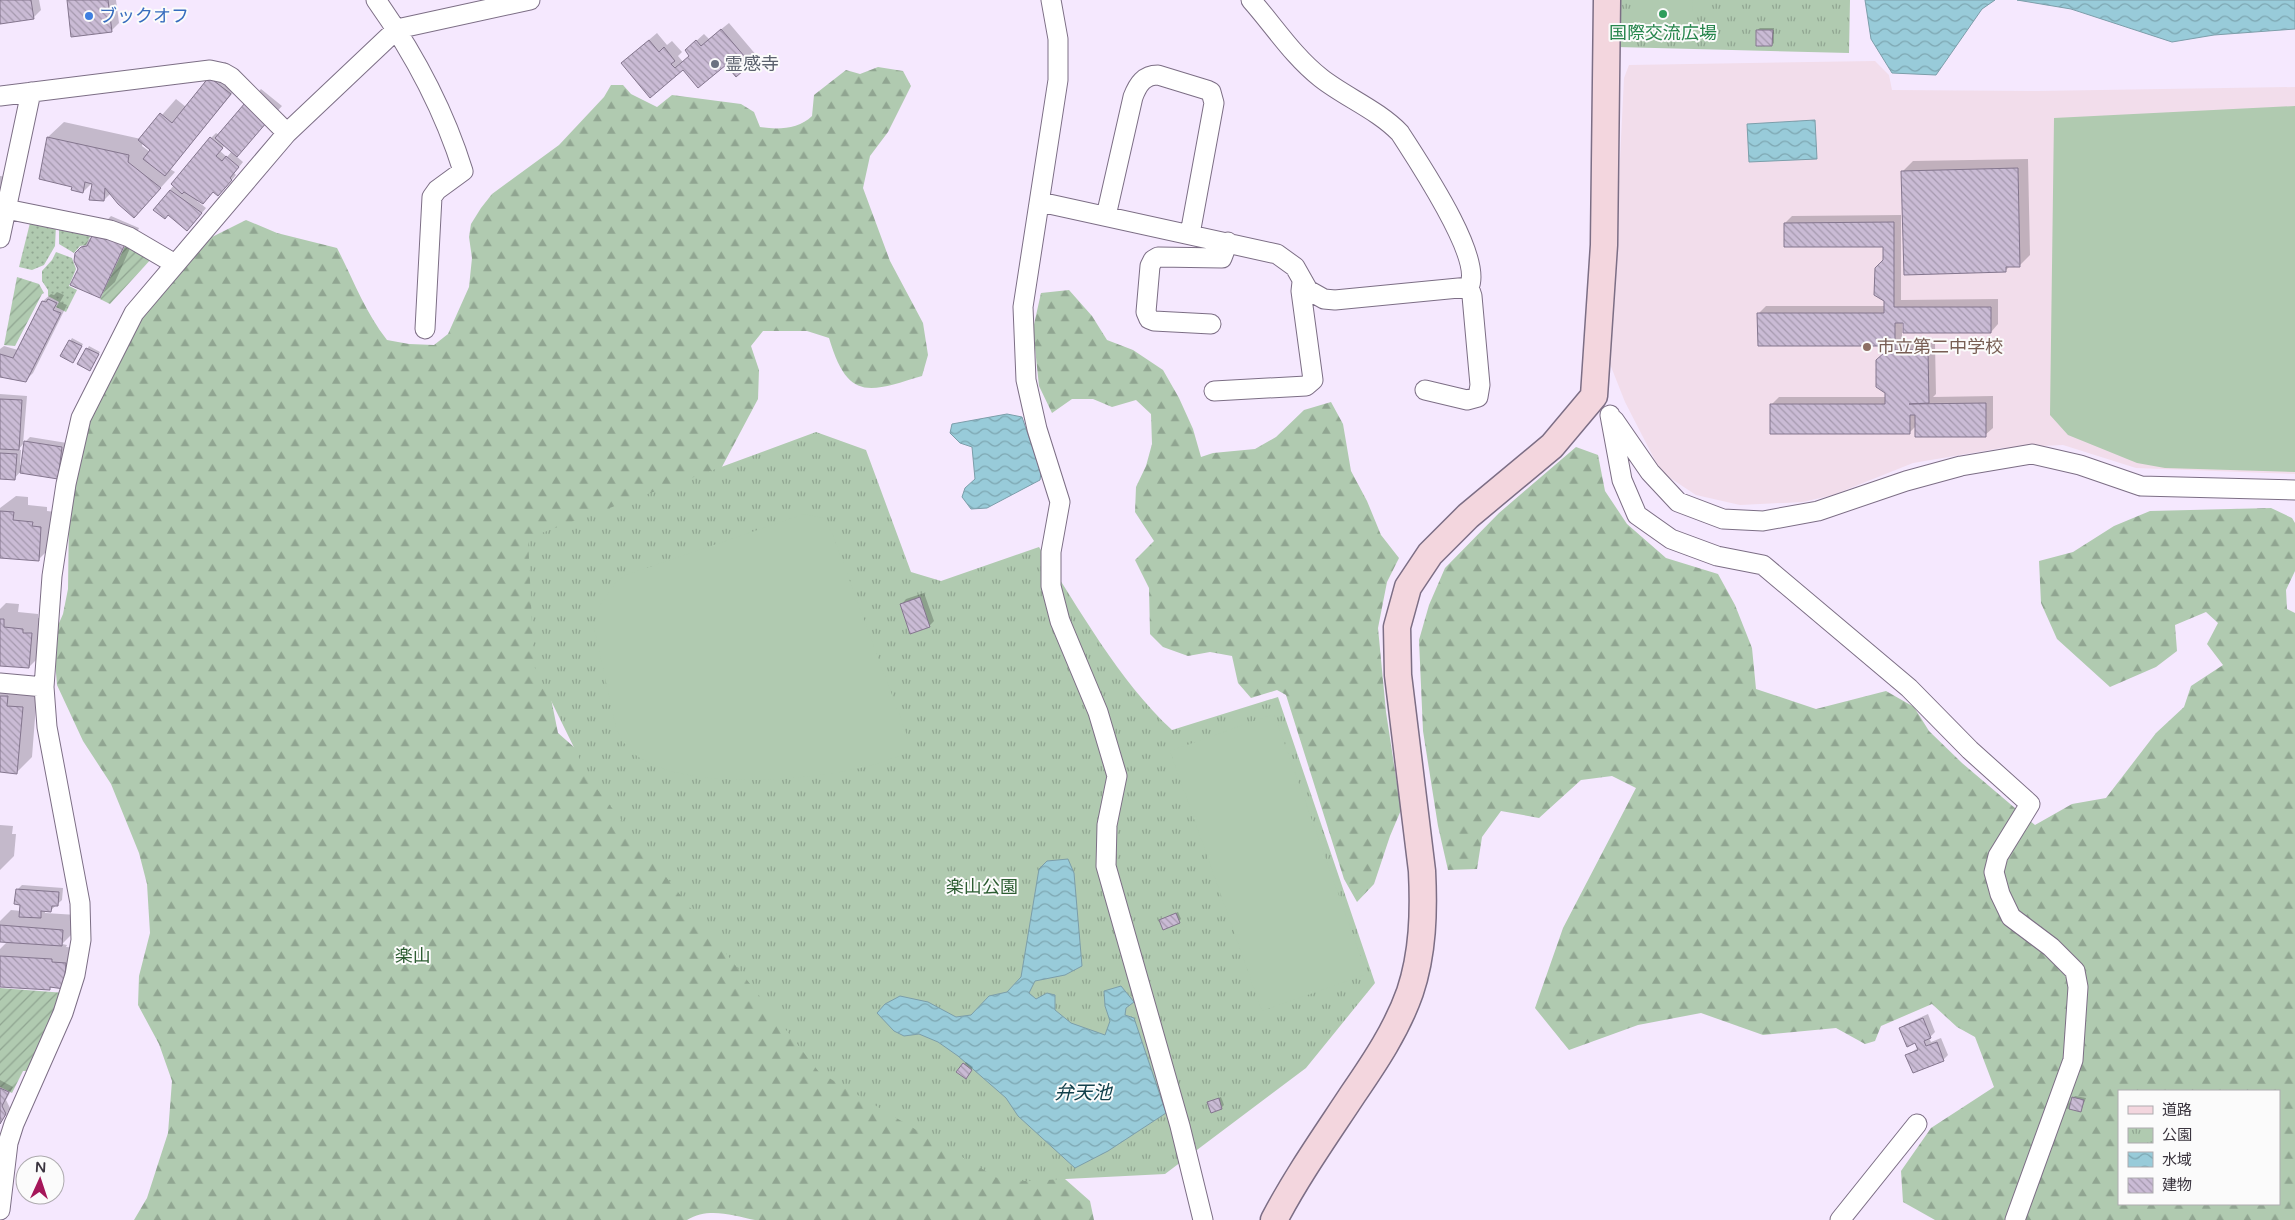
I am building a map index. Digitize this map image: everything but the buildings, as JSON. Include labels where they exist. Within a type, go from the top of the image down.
[{"type":"street","points":[[376,0],[397,29],[444,119],[463,171],[436,190],[432,198],[425,329]]},
{"type":"street","points":[[0,1210],[8,1143],[14,1124],[63,1013],[75,975],[81,940],[80,903],[46,727],[44,687],[52,576],[66,484],[81,418],[134,314],[287,133],[397,29],[530,0]]},
{"type":"street","points":[[1050,0],[1058,39],[1059,63],[1040,202],[1022,307],[1026,380],[1036,429],[1060,502],[1051,552],[1051,586],[1060,621],[1098,712],[1117,776],[1107,825],[1106,866],[1175,1108],[1204,1220]]},
{"type":"street","points":[[1251,0],[1296,56],[1344,95],[1392,124],[1400,133],[1456,227],[1464,244],[1471,272],[1469,287],[1472,296],[1480,385],[1478,397],[1466,400],[1424,390]]},
{"type":"street","points":[[1607,0],[1602,406],[1622,480],[1637,515],[1671,539],[1717,556],[1763,565],[1909,688],[1970,750],[2030,804],[1998,856],[1994,872],[2000,894],[2011,918],[2051,947],[2075,971],[2078,987],[2073,1060],[2056,1112],[2015,1220]]},
{"type":"street","points":[[0,96],[218,71],[231,77],[287,133]]},
{"type":"street","points":[[1106,216],[1133,96],[1139,83],[1150,75],[1158,75],[1207,90],[1213,96],[1214,103],[1190,234]]},
{"type":"street","points":[[0,238],[31,92]]},
{"type":"street","points":[[1040,202],[1276,254],[1295,267],[1308,290],[1317,295],[1335,300],[1469,287]]},
{"type":"street","points":[[6,209],[110,230],[129,237],[175,264]]},
{"type":"street","points":[[1211,324],[1154,321],[1149,319],[1146,312],[1150,266],[1153,260],[1158,257],[1222,258],[1228,242]]},
{"type":"street","points":[[1214,391],[1306,386],[1310,384],[1313,380],[1301,291],[1302,282]]},
{"type":"street","points":[[1602,406],[1650,472],[1678,502],[1723,519],[1763,521],[1818,512],[1906,481],[1952,468],[2032,454],[2080,465],[2141,486],[2295,490]]},
{"type":"street","points":[[1274,1220],[1311,1158],[1384,1050],[1407,1000],[1418,963],[1424,901],[1398,675],[1396,627],[1408,587],[1430,554],[1468,516],[1602,406]]},
{"type":"street","points":[[0,683],[44,687]]},
{"type":"street","points":[[1840,1220],[1917,1124]]},
{"type":"shaded area","points":[[1875,61],[1889,75],[1892,90],[2037,91],[2295,87],[2295,474],[2136,468],[2063,445],[2002,448],[1913,463],[1833,495],[1803,502],[1740,505],[1696,495],[1661,472],[1625,402],[1610,364],[1624,78],[1629,65]]},
{"type":"green space","name":"国際交流広場","points":[[1617,0],[1850,0],[1849,53],[1617,47]]},
{"type":"green space","name":"国際交流広場","points":[[1634,0],[1693,0],[1692,29],[1634,28]]},
{"type":"green space","name":"楽山","points":[[878,67],[903,71],[911,86],[888,132],[870,156],[863,188],[890,261],[923,323],[928,355],[922,376],[888,386],[863,387],[853,382],[844,373],[836,359],[829,338],[807,331],[763,331],[751,346],[759,370],[758,399],[715,480],[540,644],[558,733],[1090,1201],[1094,1220],[755,1220],[729,1214],[712,1213],[695,1216],[687,1220],[134,1220],[147,1198],[168,1133],[172,1081],[159,1044],[138,1005],[139,976],[150,933],[147,884],[139,853],[111,784],[83,741],[57,685],[53,637],[63,614],[68,589],[69,514],[82,430],[132,331],[179,270],[210,238],[246,220],[277,233],[337,248],[366,307],[387,340],[409,344],[434,345],[448,334],[469,287],[472,258],[469,237],[471,224],[481,208],[492,194],[559,145],[604,97],[611,85],[623,85],[631,94],[657,107],[672,95],[741,104],[754,112],[760,127],[788,128],[801,124],[812,116],[814,95],[846,70],[860,74]]},
{"type":"green space","points":[[2295,106],[2295,472],[2165,468],[2137,463],[2068,435],[2050,415],[2054,118]]},
{"type":"green space","points":[[31,219],[56,225],[55,246],[44,265],[32,270],[19,267]]},
{"type":"green space","points":[[59,229],[92,233],[86,245],[80,246],[74,253],[59,244]]},
{"type":"green space","points":[[126,244],[152,258],[110,304],[100,299]]},
{"type":"green space","points":[[56,252],[72,258],[76,269],[69,286],[77,290],[66,312],[56,307],[59,302],[48,296],[48,290],[42,281],[42,271],[52,260]]},
{"type":"green space","points":[[17,277],[39,284],[44,293],[15,346],[4,345]]},
{"type":"green space","points":[[1069,290],[1092,316],[1107,340],[1133,350],[1163,370],[1179,398],[1193,429],[1201,457],[1213,453],[1255,449],[1276,437],[1304,410],[1331,402],[1343,424],[1351,471],[1367,501],[1381,535],[1399,558],[1387,582],[1378,628],[1386,712],[1401,810],[1374,884],[1357,902],[1344,879],[1286,695],[1277,690],[1251,698],[1238,683],[1232,656],[1210,652],[1188,656],[1163,647],[1150,634],[1149,588],[1135,560],[1154,541],[1135,512],[1136,487],[1146,466],[1152,444],[1151,414],[1136,400],[1112,407],[1093,399],[1072,399],[1052,413],[1039,386],[1033,329],[1041,293]]},
{"type":"green space","name":"楽山公園","points":[[816,432],[866,450],[911,572],[941,581],[1039,547],[1100,643],[1134,689],[1172,730],[1278,697],[1375,983],[1306,1068],[1165,1174],[1004,1182],[819,1072],[590,780],[534,666],[528,538]]},
{"type":"green space","points":[[1576,447],[1598,455],[1605,491],[1627,524],[1666,558],[1718,574],[1735,605],[1752,648],[1756,689],[1816,709],[1886,691],[1914,707],[1929,731],[1962,763],[2035,825],[2072,804],[2106,798],[2156,733],[2184,707],[2191,686],[2223,665],[2207,644],[2218,623],[2206,612],[2175,625],[2177,651],[2156,667],[2110,687],[2057,639],[2041,603],[2039,561],[2073,552],[2114,526],[2150,511],[2271,508],[2292,518],[2295,523],[2295,571],[2286,590],[2287,609],[2295,613],[2295,1220],[1935,1220],[1903,1202],[1901,1171],[1931,1128],[1994,1087],[1975,1037],[1957,1027],[1932,1004],[1881,1026],[1875,1041],[1865,1044],[1836,1028],[1763,1035],[1701,1013],[1638,1025],[1569,1050],[1535,1008],[1563,928],[1636,788],[1612,776],[1581,780],[1539,818],[1501,811],[1482,837],[1477,869],[1448,870],[1438,826],[1423,731],[1419,640],[1429,605],[1445,568],[1499,513]]},
{"type":"green space","points":[[804,514],[824,518],[832,533],[908,738],[904,754],[874,764],[840,772],[779,779],[745,780],[681,774],[654,765],[633,753],[625,745],[616,728],[594,627],[600,605],[616,582],[626,575]]},
{"type":"green space","points":[[1274,714],[1367,974],[1262,1011],[1170,751]]},
{"type":"green space","points":[[0,988],[65,993],[33,1071],[23,1071],[12,1093],[0,1087]]},
{"type":"water","points":[[1865,0],[1995,0],[1982,9],[1936,75],[1892,73],[1871,39]]},
{"type":"water","points":[[2017,0],[2295,0],[2295,29],[2214,35],[2172,42],[2071,9]]},
{"type":"water","points":[[1815,120],[1817,159],[1749,162],[1747,124]]},
{"type":"water","points":[[1007,414],[1022,417],[1041,472],[1040,480],[987,508],[971,509],[962,497],[965,488],[975,479],[972,447],[960,443],[950,433],[952,424]]},
{"type":"water","name":"弁天池","points":[[1068,859],[1074,873],[1082,966],[1065,975],[1035,981],[1029,993],[1036,999],[1047,993],[1055,995],[1055,1010],[1071,1023],[1105,1035],[1110,1021],[1105,1006],[1104,991],[1121,986],[1134,1002],[1126,1008],[1125,1015],[1134,1018],[1166,1113],[1108,1151],[1075,1168],[1018,1116],[1006,1098],[958,1056],[938,1042],[919,1034],[904,1036],[894,1031],[877,1013],[885,1004],[900,996],[928,1002],[956,1017],[971,1015],[989,996],[1007,992],[1021,977],[1039,869],[1047,861]]},
{"type":"place","name":"国際交流広場","points":[[1663,14]]},
{"type":"place","name":"ブックオフ","points":[[89,16]]},
{"type":"place","name":"霊感寺","points":[[715,64]]},
{"type":"place","name":"市立第二中学校","points":[[1867,347]]}]
